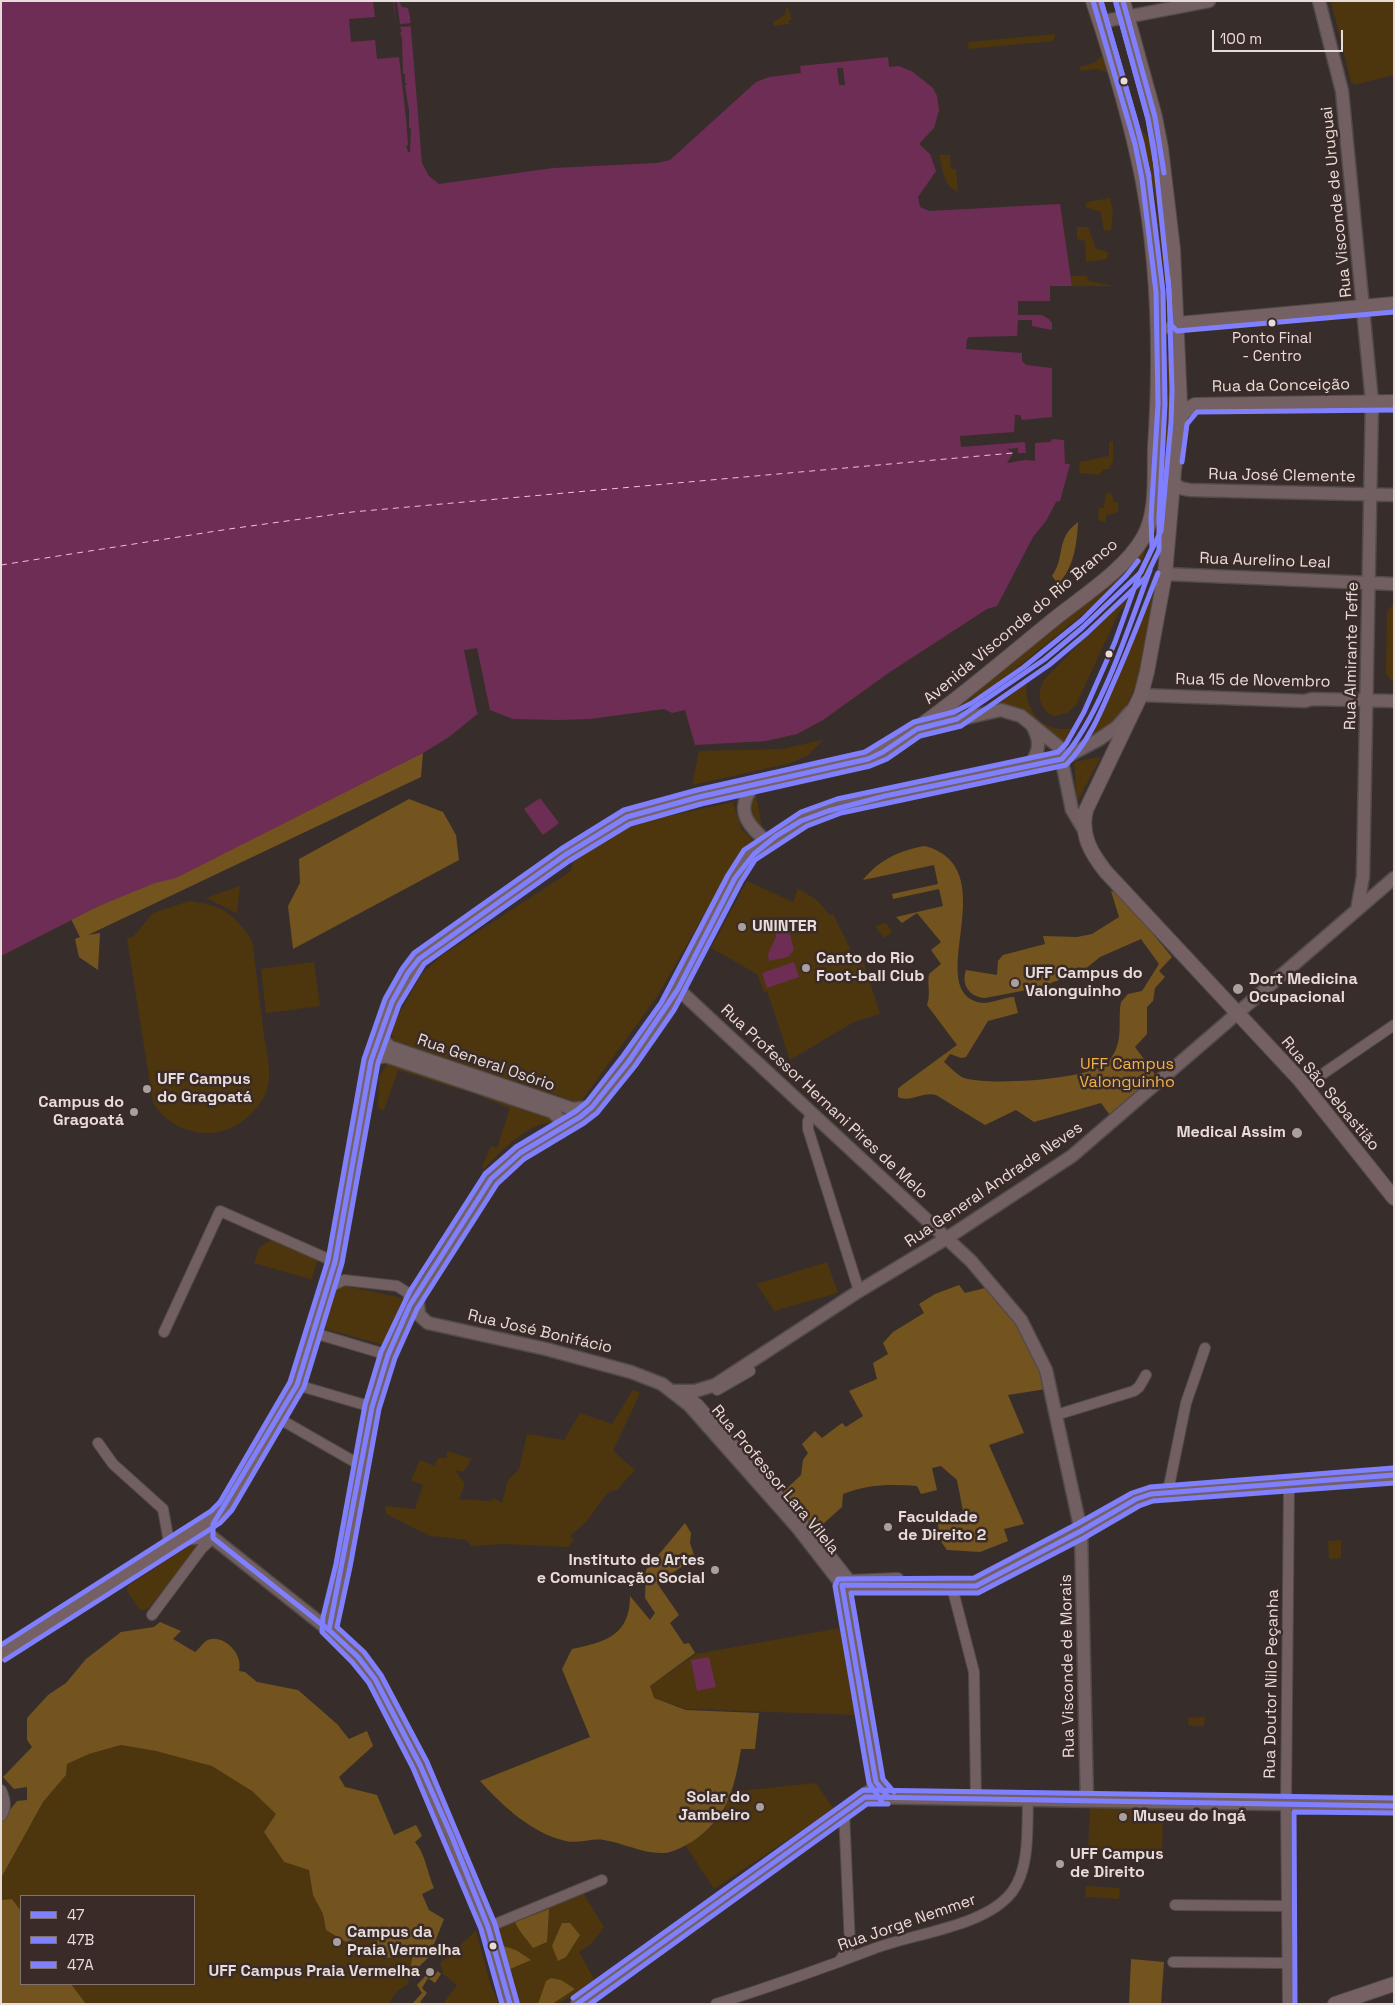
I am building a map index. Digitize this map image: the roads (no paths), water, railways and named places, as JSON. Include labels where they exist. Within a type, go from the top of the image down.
[{"type":"main road","name":"Avenida Visconde do Rio Branco","points":[[1,1654],[186,1538],[216,1517],[226,1506],[297,1385],[335,1262],[371,1059],[381,1029],[408,973],[419,959],[587,840],[609,826],[640,812],[868,759],[883,752],[917,729],[994,670],[1116,568],[1143,538],[1152,509],[1158,404],[1156,292],[1142,179],[1129,124],[1093,1]]},
{"type":"main road","points":[[1084,830],[1086,810],[1138,700],[1148,672],[1165,574],[1178,423],[1178,324],[1173,249],[1161,148],[1155,117],[1123,1]]},
{"type":"main road","points":[[1158,336],[1178,324],[1394,304]]},
{"type":"main road","name":"Rua da Conceição","points":[[1178,423],[1183,412],[1195,405],[1394,402]]},
{"type":"main road","name":"Rua São Sebastião","points":[[1084,830],[1092,852],[1106,872],[1305,1086],[1394,1198]]},
{"type":"main road","points":[[1335,2004],[1394,1984]]},
{"type":"street","points":[[1100,22],[1209,1]]},
{"type":"street","name":"Rua Visconde de Uruguai","points":[[1319,1],[1342,91],[1372,402]]},
{"type":"street","name":"Rua Almirante Teffe","points":[[1357,910],[1363,877],[1368,699],[1372,402]]},
{"type":"street","name":"Rua José Clemente","points":[[1173,482],[1180,488],[1190,490],[1394,495]]},
{"type":"street","name":"Rua Aurelino Leal","points":[[1165,574],[1394,584]]},
{"type":"street","name":"Rua 15 de Novembro","points":[[1138,700],[1305,701],[1312,699],[1368,699],[1394,701]]},
{"type":"street","points":[[326,1623],[344,1566],[360,1465],[372,1407],[388,1355],[413,1300],[430,1277],[491,1179],[520,1153],[559,1130],[592,1107],[651,1031],[678,989],[735,878],[750,855],[804,819],[839,806],[1062,758],[1108,734],[1138,700]]},
{"type":"street","name":"Avenida Visconde do Rio Branco","points":[[917,729],[1000,710],[1012,712],[1031,723],[1059,747],[1072,810],[1084,830]]},
{"type":"street","points":[[1029,766],[1035,758],[1039,744],[1031,723]]},
{"type":"street","points":[[754,785],[745,800],[744,813],[751,827],[767,842]]},
{"type":"street","points":[[1363,877],[1370,886],[1382,889]]},
{"type":"street","name":"Rua General Andrade Neves","points":[[673,1391],[695,1392],[715,1384],[859,1291],[947,1238],[1083,1147],[1394,878]]},
{"type":"street","name":"Rua Professor Hernani Pires de Melo","points":[[678,989],[947,1238]]},
{"type":"street","points":[[1305,1086],[1394,1024]]},
{"type":"street","name":"Rua General Osório","points":[[381,1029],[386,1044],[393,1048],[569,1108],[579,1110],[592,1107]]},
{"type":"street","name":"Rua General Osório","points":[[371,1059],[382,1056],[390,1057],[553,1112],[560,1120],[559,1130]]},
{"type":"street","points":[[812,1113],[808,1121],[808,1129],[859,1291]]},
{"type":"street","points":[[164,1332],[220,1211],[335,1262]]},
{"type":"street","name":"Rua Visconde de Morais","points":[[947,1238],[992,1283],[1021,1320],[1046,1370],[1081,1531],[1087,1801]]},
{"type":"street","points":[[328,1288],[344,1280],[397,1286],[413,1300]]},
{"type":"street","name":"Rua José Bonifácio","points":[[413,1300],[419,1315],[428,1323],[593,1360],[646,1377],[673,1391]]},
{"type":"street","points":[[314,1333],[388,1355]]},
{"type":"street","points":[[1168,1491],[1186,1403],[1205,1348]]},
{"type":"street","points":[[750,1371],[714,1392],[688,1398],[698,1404],[824,1547],[850,1580],[898,1578]]},
{"type":"street","points":[[1056,1415],[1134,1391],[1139,1388],[1146,1375]]},
{"type":"street","points":[[297,1385],[372,1407]]},
{"type":"street","name":"Rua Professor Lara Vilela","points":[[673,1391],[720,1438],[797,1527],[842,1585],[876,1782],[888,1798]]},
{"type":"street","points":[[278,1418],[360,1465]]},
{"type":"street","points":[[98,1443],[113,1464],[163,1510],[170,1548]]},
{"type":"street","points":[[842,1585],[976,1586],[1136,1500],[1151,1494],[1168,1491],[1394,1476]]},
{"type":"street","name":"Rua Doutor Nilo Peçanha","points":[[1288,2004],[1286,1963],[1286,1804],[1289,1484]]},
{"type":"street","points":[[213,1538],[212,1530],[216,1517]]},
{"type":"street","points":[[186,1538],[213,1538],[326,1623],[358,1657],[376,1680],[424,1774],[488,1927],[510,2004]]},
{"type":"street","points":[[152,1615],[202,1548],[213,1538]]},
{"type":"street","points":[[952,1587],[974,1672],[976,1799]]},
{"type":"street","points":[[577,2004],[864,1798],[876,1782]]},
{"type":"street","points":[[1,1790],[5,1800],[1,1816]]},
{"type":"street","points":[[864,1798],[1394,1806]]},
{"type":"street","name":"Rua Jorge Nemmer","points":[[716,2004],[872,1950],[979,1916],[1004,1901],[1017,1884],[1023,1865],[1027,1837],[1028,1800]]},
{"type":"street","points":[[838,1963],[850,1945],[844,1812]]},
{"type":"street","points":[[488,1927],[602,1880]]},
{"type":"street","points":[[1175,1906],[1286,1906]]},
{"type":"street","points":[[850,1945],[872,1950]]},
{"type":"street","points":[[1173,1962],[1286,1963]]},
{"type":"place","name":"Ponto Final - Centro","points":[[1272,323]]},
{"type":"place","name":"UNINTER","points":[[742,927]]},
{"type":"place","name":"Canto do Rio Foot-ball Club","points":[[806,968]]},
{"type":"place","name":"UFF Campus do Valonguinho","points":[[1015,983]]},
{"type":"place","name":"Dort Medicina Ocupacional","points":[[1238,989]]},
{"type":"place","name":"UFF Campus do Gragoatá","points":[[147,1089]]},
{"type":"place","name":"Campus do Gragoatá","points":[[134,1112]]},
{"type":"place","name":"Medical Assim","points":[[1297,1133]]},
{"type":"place","name":"Faculdade de Direito 2","points":[[888,1527]]},
{"type":"place","name":"Instituto de Artes e Comunicação Social","points":[[715,1570]]},
{"type":"place","name":"Solar do Jambeiro","points":[[760,1807]]},
{"type":"place","name":"Museu do Ingá","points":[[1123,1817]]},
{"type":"place","name":"UFF Campus de Direito","points":[[1060,1864]]},
{"type":"place","name":"Campus da Praia Vermelha","points":[[337,1942]]},
{"type":"place","name":"UFF Campus Praia Vermelha","points":[[430,1972]]},
{"type":"park label","name":"UFF Campus Valonguinho","points":[[1127,1074]]}]
